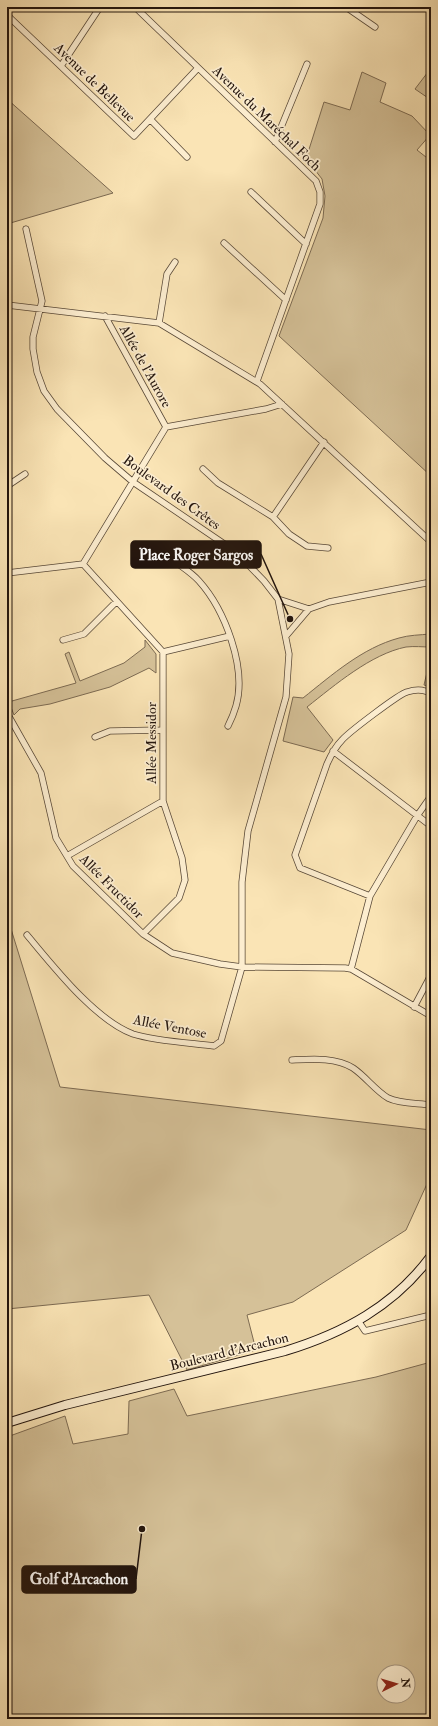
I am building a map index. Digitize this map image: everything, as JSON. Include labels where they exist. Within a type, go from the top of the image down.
[{"type":"main road","name":"Boulevard d'Arcachon","points":[[7,1423],[65,1405],[285,1351],[320,1340],[359,1322],[392,1296],[421,1269],[431,1256]]},
{"type":"street","points":[[62,66],[100,7]]},
{"type":"street","name":"Avenue du Maréchal Foch","points":[[135,7],[316,181],[320,192],[320,204],[257,382]]},
{"type":"street","points":[[346,7],[375,27]]},
{"type":"street","name":"Avenue de Bellevue","points":[[7,15],[134,136],[198,68]]},
{"type":"street","points":[[275,142],[307,64]]},
{"type":"street","points":[[150,119],[187,157]]},
{"type":"street","points":[[251,192],[306,244]]},
{"type":"street","name":"Boulevard des Crêtes","points":[[26,229],[42,301],[33,337],[33,349],[37,372],[44,392],[57,409],[104,458],[133,482],[236,552],[264,581],[278,599],[286,636],[288,654],[286,697],[248,831],[242,882],[242,967]]},
{"type":"street","points":[[224,242],[286,300]]},
{"type":"street","points":[[160,323],[167,274],[175,262]]},
{"type":"street","points":[[7,305],[160,323],[257,382],[336,453],[431,542]]},
{"type":"street","name":"Allée de l'Aurore","points":[[105,316],[166,427]]},
{"type":"street","points":[[83,564],[166,427],[266,409],[282,404]]},
{"type":"street","points":[[273,517],[324,442]]},
{"type":"street","points":[[203,470],[218,483],[273,517],[289,534],[307,546],[328,548]]},
{"type":"street","points":[[7,486],[25,474]]},
{"type":"street","points":[[173,560],[199,582],[211,597],[230,636],[235,652],[238,690],[236,706],[228,726]]},
{"type":"street","points":[[7,573],[83,564]]},
{"type":"street","points":[[83,564],[163,652],[230,636]]},
{"type":"street","points":[[286,636],[309,609],[329,602],[431,582]]},
{"type":"street","points":[[278,599],[309,609]]},
{"type":"street","points":[[63,640],[84,634],[116,602]]},
{"type":"street","name":"Allée Messidor","points":[[143,934],[179,898],[185,880],[182,858],[163,800],[163,652]]},
{"type":"street","points":[[370,896],[300,868],[295,855],[333,750],[342,739],[406,692],[426,690],[431,694]]},
{"type":"street","name":"Allée Fructidor","points":[[7,713],[41,773],[56,838],[73,866],[143,934],[172,953],[220,964],[242,967],[351,969]]},
{"type":"street","points":[[95,737],[110,731],[163,730]]},
{"type":"street","points":[[333,750],[431,826]]},
{"type":"street","points":[[431,796],[417,816],[370,896],[351,969],[431,1016]]},
{"type":"street","points":[[67,856],[163,800]]},
{"type":"street","name":"Allée Ventose","points":[[27,935],[50,962],[105,1019],[134,1034],[146,1036],[214,1046],[221,1041],[242,967]]},
{"type":"street","points":[[414,1007],[431,975]]},
{"type":"street","points":[[292,1060],[314,1058],[340,1063],[352,1068],[379,1092],[390,1098],[431,1105]]},
{"type":"street","points":[[359,1322],[365,1331],[431,1315]]},
{"type":"shaded area","points":[[431,68],[431,100],[415,89]]},
{"type":"shaded area","points":[[362,72],[386,83],[380,102],[412,116],[430,135],[417,150],[431,161],[431,476],[279,336],[323,218],[325,196],[322,179],[315,170],[305,162],[324,102],[350,110]]},
{"type":"shaded area","points":[[7,99],[113,193],[7,224]]},
{"type":"shaded area","points":[[431,622],[431,647],[406,647],[380,656],[354,671],[307,707],[333,740],[324,752],[283,741],[293,697],[303,698],[348,663],[372,648],[403,637],[430,634]]},
{"type":"shaded area","points":[[145,640],[156,654],[156,673],[149,668],[110,687],[50,704],[20,709],[14,715],[7,697],[12,701],[76,683],[65,654],[69,652],[80,681],[124,663],[145,647]]},
{"type":"shaded area","points":[[431,655],[431,687],[424,685]]},
{"type":"shaded area","points":[[7,916],[60,1087],[431,1130],[431,1175],[406,1230],[293,1302],[247,1315],[256,1350],[187,1370],[149,1295],[7,1309]]},
{"type":"shaded area","points":[[431,1362],[431,1719],[7,1719],[7,1437],[65,1416],[73,1444],[128,1434],[129,1401],[174,1389],[187,1416],[376,1377]]},
{"type":"place","name":"Place Roger Sargos","points":[[290,619]]},
{"type":"place","name":"Golf d'Arcachon","points":[[142,1529]]}]
